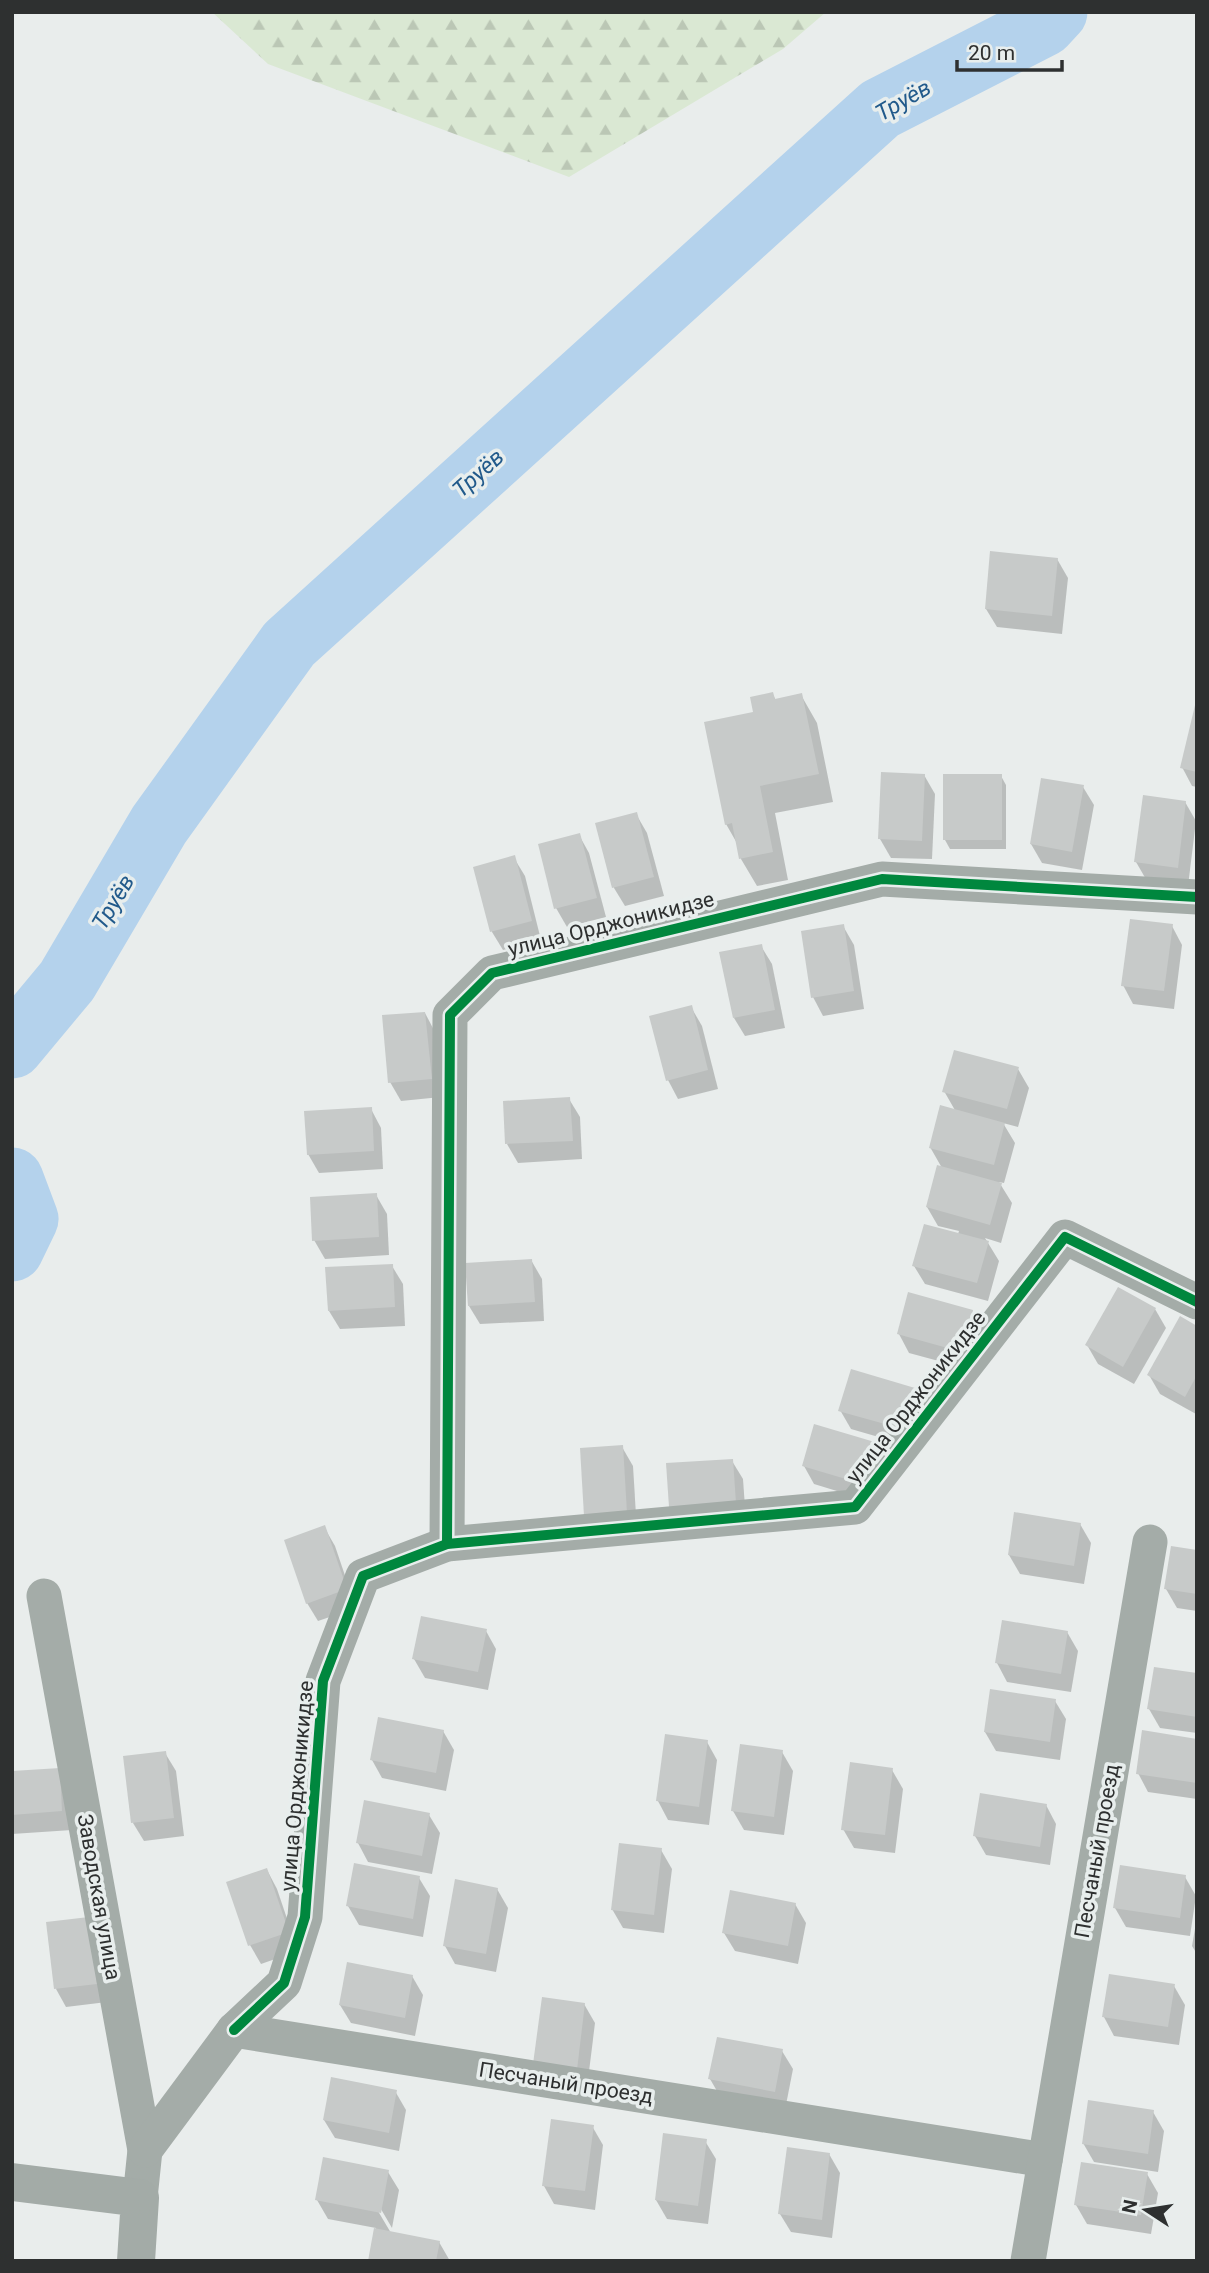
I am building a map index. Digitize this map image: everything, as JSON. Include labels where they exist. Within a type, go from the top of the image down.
[{"type":"street","name":"улица Орджоникидзе","points":[[447,1544],[450,1015],[492,973],[882,879],[1197,897]]},
{"type":"street","name":"улица Орджоникидзе","points":[[234,2030],[284,1983],[305,1917],[323,1681],[363,1576],[447,1544],[855,1507],[1065,1237],[1197,1302]]},
{"type":"street","name":"Песчаный проезд","points":[[1028,2261],[1150,1542]]},
{"type":"street","name":"Заводская улица","points":[[44,1596],[145,2150],[136,2261]]},
{"type":"street","name":"Песчаный проезд","points":[[234,2030],[1045,2160]]},
{"type":"street","points":[[145,2150],[234,2030]]},
{"type":"street","points":[[12,2182],[140,2198]]},
{"type":"green space","points":[[212,12],[826,12],[783,49],[569,177],[268,64]]},
{"type":"building","points":[[990,551],[1058,558],[1052,616],[985,609]]},
{"type":"building","points":[[773,692],[775,699],[802,693],[819,774],[760,786],[773,852],[739,859],[732,823],[725,825],[704,722],[753,712],[750,697]]},
{"type":"building","points":[[1197,701],[1197,772],[1180,768]]},
{"type":"building","points":[[881,772],[925,774],[922,841],[878,839]]},
{"type":"building","points":[[943,774],[1002,774],[1002,840],[943,840]]},
{"type":"building","points":[[1041,778],[1084,785],[1072,852],[1030,844]]},
{"type":"building","points":[[1143,795],[1186,801],[1178,868],[1134,862]]},
{"type":"building","points":[[637,812],[654,877],[612,888],[595,823]]},
{"type":"building","points":[[580,833],[597,898],[554,909],[538,844]]},
{"type":"building","points":[[515,855],[532,921],[490,932],[473,867]]},
{"type":"building","points":[[1130,919],[1173,924],[1164,991],[1121,986]]},
{"type":"building","points":[[844,924],[854,991],[811,998],[801,931]]},
{"type":"building","points":[[762,944],[775,1010],[733,1018],[719,952]]},
{"type":"building","points":[[692,1005],[708,1070],[666,1081],[649,1016]]},
{"type":"building","points":[[425,1012],[432,1079],[388,1083],[382,1015]]},
{"type":"building","points":[[954,1050],[1019,1067],[1007,1109],[942,1092]]},
{"type":"building","points":[[570,1097],[573,1141],[505,1144],[503,1101]]},
{"type":"building","points":[[940,1105],[1005,1123],[994,1165],[929,1148]]},
{"type":"building","points":[[372,1107],[374,1151],[307,1155],[304,1111]]},
{"type":"building","points":[[937,1165],[1002,1183],[990,1225],[926,1207]]},
{"type":"building","points":[[377,1193],[379,1237],[312,1241],[310,1197]]},
{"type":"building","points":[[924,1224],[989,1241],[977,1283],[912,1266]]},
{"type":"building","points":[[532,1259],[535,1302],[468,1306],[465,1263]]},
{"type":"building","points":[[393,1264],[395,1307],[328,1311],[325,1267]]},
{"type":"building","points":[[1118,1287],[1156,1308],[1123,1367],[1085,1345]]},
{"type":"building","points":[[908,1292],[973,1310],[962,1352],[897,1334]]},
{"type":"building","points":[[1180,1316],[1197,1326],[1197,1375],[1185,1397],[1147,1375]]},
{"type":"building","points":[[851,1369],[915,1388],[903,1429],[838,1411]]},
{"type":"building","points":[[814,1424],[878,1443],[866,1485],[802,1466]]},
{"type":"building","points":[[623,1445],[627,1513],[584,1516],[580,1448]]},
{"type":"building","points":[[733,1459],[736,1503],[669,1507],[666,1463]]},
{"type":"building","points":[[1014,1512],[1081,1523],[1074,1566],[1008,1555]]},
{"type":"building","points":[[325,1525],[347,1589],[306,1604],[284,1540]]},
{"type":"building","points":[[1171,1546],[1197,1550],[1197,1594],[1164,1589]]},
{"type":"building","points":[[421,1616],[487,1629],[478,1672],[412,1659]]},
{"type":"building","points":[[1002,1620],[1068,1631],[1061,1674],[995,1663]]},
{"type":"building","points":[[1154,1667],[1197,1673],[1197,1717],[1147,1709]]},
{"type":"building","points":[[990,1689],[1056,1699],[1050,1742],[984,1732]]},
{"type":"building","points":[[378,1717],[444,1730],[436,1773],[370,1760]]},
{"type":"building","points":[[1142,1730],[1197,1739],[1197,1783],[1136,1774]]},
{"type":"building","points":[[665,1734],[708,1740],[699,1807],[656,1801]]},
{"type":"building","points":[[740,1744],[783,1750],[774,1817],[731,1811]]},
{"type":"building","points":[[166,1751],[174,1818],[131,1823],[123,1756]]},
{"type":"building","points":[[850,1762],[893,1768],[885,1835],[841,1830]]},
{"type":"building","points":[[60,1768],[62,1811],[12,1815],[12,1771]]},
{"type":"building","points":[[980,1793],[1047,1804],[1040,1847],[973,1836]]},
{"type":"building","points":[[364,1800],[430,1813],[422,1856],[356,1843]]},
{"type":"building","points":[[619,1843],[662,1848],[654,1915],[611,1910]]},
{"type":"building","points":[[354,1863],[420,1876],[413,1919],[346,1906]]},
{"type":"building","points":[[1120,1865],[1186,1875],[1180,1918],[1113,1908]]},
{"type":"building","points":[[267,1868],[289,1932],[248,1946],[226,1882]]},
{"type":"building","points":[[455,1879],[498,1888],[486,1954],[443,1946]]},
{"type":"building","points":[[730,1890],[796,1903],[788,1946],[722,1933]]},
{"type":"building","points":[[89,1917],[97,1984],[54,1989],[46,1922]]},
{"type":"building","points":[[347,1962],[413,1975],[405,2018],[339,2005]]},
{"type":"building","points":[[1109,1974],[1175,1984],[1168,2027],[1102,2017]]},
{"type":"building","points":[[542,1997],[585,2003],[577,2070],[533,2064]]},
{"type":"building","points":[[717,2037],[783,2049],[775,2092],[708,2079]]},
{"type":"building","points":[[331,2077],[397,2090],[389,2133],[323,2120]]},
{"type":"building","points":[[1088,2100],[1154,2110],[1148,2154],[1082,2144]]},
{"type":"building","points":[[551,2119],[594,2125],[585,2191],[542,2186]]},
{"type":"building","points":[[663,2133],[707,2139],[698,2206],[655,2200]]},
{"type":"building","points":[[787,2147],[830,2153],[822,2220],[778,2214]]},
{"type":"building","points":[[323,2157],[389,2170],[381,2213],[315,2200]]},
{"type":"building","points":[[1081,2162],[1148,2172],[1141,2215],[1074,2205]]},
{"type":"building","points":[[374,2228],[440,2241],[436,2261],[368,2261]]},
{"type":"waterway","name":"Труёв","points":[[12,1047],[67,981],[159,825],[289,644],[880,109],[1044,25],[1056,12]]},
{"type":"waterway","name":"Труёв","points":[[12,1179],[27,1219],[12,1250]]},
{"type":"cycle path","points":[[447,1544],[450,1015],[492,973],[882,879],[1197,897]]},
{"type":"cycle path","points":[[234,2030],[284,1983],[305,1917],[323,1681],[363,1576],[447,1544],[855,1507],[1065,1237],[1197,1302]]}]
